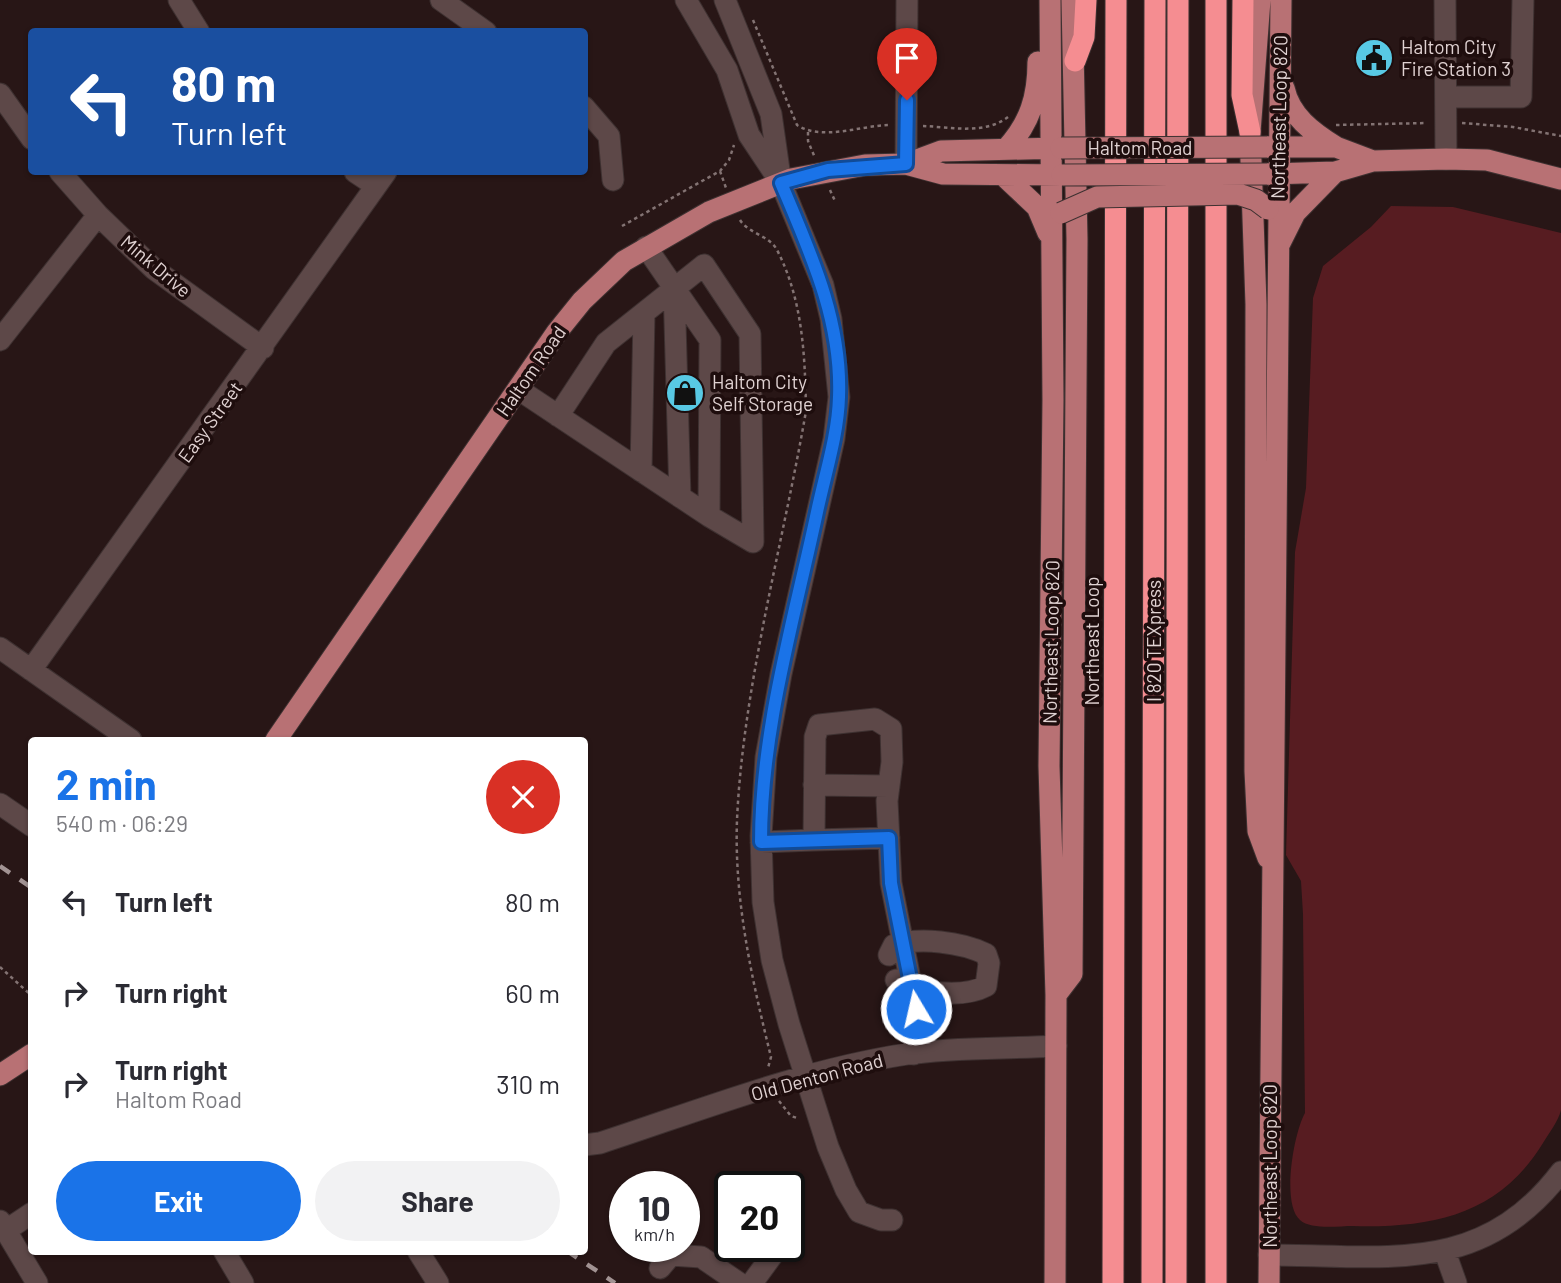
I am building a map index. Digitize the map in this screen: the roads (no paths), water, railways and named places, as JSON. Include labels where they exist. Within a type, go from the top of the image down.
[{"type":"highway","points":[[1075,61],[1084,37],[1086,0]]},
{"type":"highway","name":"Northeast Loop","points":[[1113,1283],[1116,0]]},
{"type":"highway","name":"I 820 TEXpress","points":[[1152,1283],[1156,0]]},
{"type":"highway","name":"I 820 TEXpress","points":[[1177,1283],[1178,0]]},
{"type":"highway","points":[[1216,0],[1216,1283]]},
{"type":"highway","points":[[1243,0],[1242,95],[1250,132]]},
{"type":"main road","points":[[1006,149],[1018,135],[1035,104],[1038,0]]},
{"type":"main road","name":"Northeast Loop 820","points":[[1051,0],[1056,148],[1051,239],[1053,400],[1049,766],[1056,995],[1055,1283]]},
{"type":"main road","points":[[1056,995],[1072,974],[1075,61],[1072,0]]},
{"type":"main road","points":[[1260,0],[1250,132],[1256,304],[1255,771],[1258,831],[1272,870]]},
{"type":"main road","name":"Northeast Loop 820","points":[[1269,1283],[1278,248],[1273,218],[1273,147],[1282,0]]},
{"type":"main road","points":[[1279,63],[1291,109],[1304,124],[1336,147]]},
{"type":"main road","name":"Haltom Road","points":[[278,737],[582,301],[624,261],[709,212],[781,183],[828,170],[906,164],[941,151],[1336,147],[1373,161]]},
{"type":"main road","name":"Haltom Road","points":[[906,164],[943,174],[1273,174],[1335,172],[1373,161],[1446,159],[1487,160],[1561,178]]},
{"type":"main road","points":[[1278,248],[1295,213],[1335,172]]},
{"type":"main road","points":[[1003,175],[1037,207],[1051,239]]},
{"type":"main road","points":[[1051,239],[1061,213],[1084,200],[1122,196],[1238,194],[1256,200],[1273,218]]},
{"type":"main road","points":[[0,1075],[28,1057]]},
{"type":"street","points":[[179,0],[196,28]]},
{"type":"street","points":[[441,0],[480,28]]},
{"type":"street","points":[[687,0],[727,70],[749,135],[781,183],[823,285],[837,355],[839,397],[834,439],[781,674],[766,757],[761,842],[763,902],[772,960],[828,1147],[846,1191],[859,1212],[881,1220],[892,1220]]},
{"type":"street","points":[[724,0],[771,114],[781,183]]},
{"type":"street","points":[[906,164],[907,0]]},
{"type":"street","points":[[1446,0],[1446,159]]},
{"type":"street","points":[[1446,97],[1521,97],[1522,0]]},
{"type":"street","points":[[0,94],[28,133]]},
{"type":"street","points":[[588,112],[609,136],[613,180]]},
{"type":"street","name":"Mink Drive","points":[[63,175],[98,215],[154,270],[263,348]]},
{"type":"street","name":"Easy Street","points":[[31,670],[381,179]]},
{"type":"street","points":[[0,340],[98,215]]},
{"type":"street","points":[[646,247],[710,340],[709,516]]},
{"type":"street","points":[[518,390],[709,516],[753,542],[750,334],[704,265],[606,343],[558,416]]},
{"type":"street","points":[[674,287],[680,497]]},
{"type":"street","points":[[641,471],[644,313]]},
{"type":"street","points":[[0,648],[127,737]]},
{"type":"street","points":[[814,840],[815,737],[819,725],[875,719],[891,729],[891,883],[897,948],[905,985],[916,1009],[914,1054]]},
{"type":"street","points":[[814,785],[889,786]]},
{"type":"street","points":[[0,804],[28,823]]},
{"type":"street","points":[[761,842],[889,838]]},
{"type":"street","points":[[897,948],[976,949],[986,954],[989,963],[986,986],[974,992],[905,985]]},
{"type":"street","name":"Old Denton Road","points":[[588,1144],[600,1143],[806,1076],[914,1054],[1056,1046]]},
{"type":"street","points":[[1269,1255],[1392,1258],[1445,1252],[1475,1242],[1504,1226],[1543,1196],[1561,1172]]},
{"type":"street","points":[[28,1215],[2,1226],[37,1283]]},
{"type":"street","points":[[1445,1252],[1456,1283]]},
{"type":"street","points":[[226,1255],[243,1283]]},
{"type":"street","points":[[420,1255],[438,1283]]},
{"type":"street","points":[[660,1268],[671,1255],[701,1257],[739,1283]]},
{"type":"street","points":[[752,1283],[767,1262]]},
{"type":"railway","points":[[0,866],[28,885]]},
{"type":"railway","points":[[573,1255],[615,1283]]},
{"type":"place","name":"Haltom City Fire Station 3","points":[[1374,58]]},
{"type":"place","name":"Haltom City Self Storage","points":[[685,393]]}]
